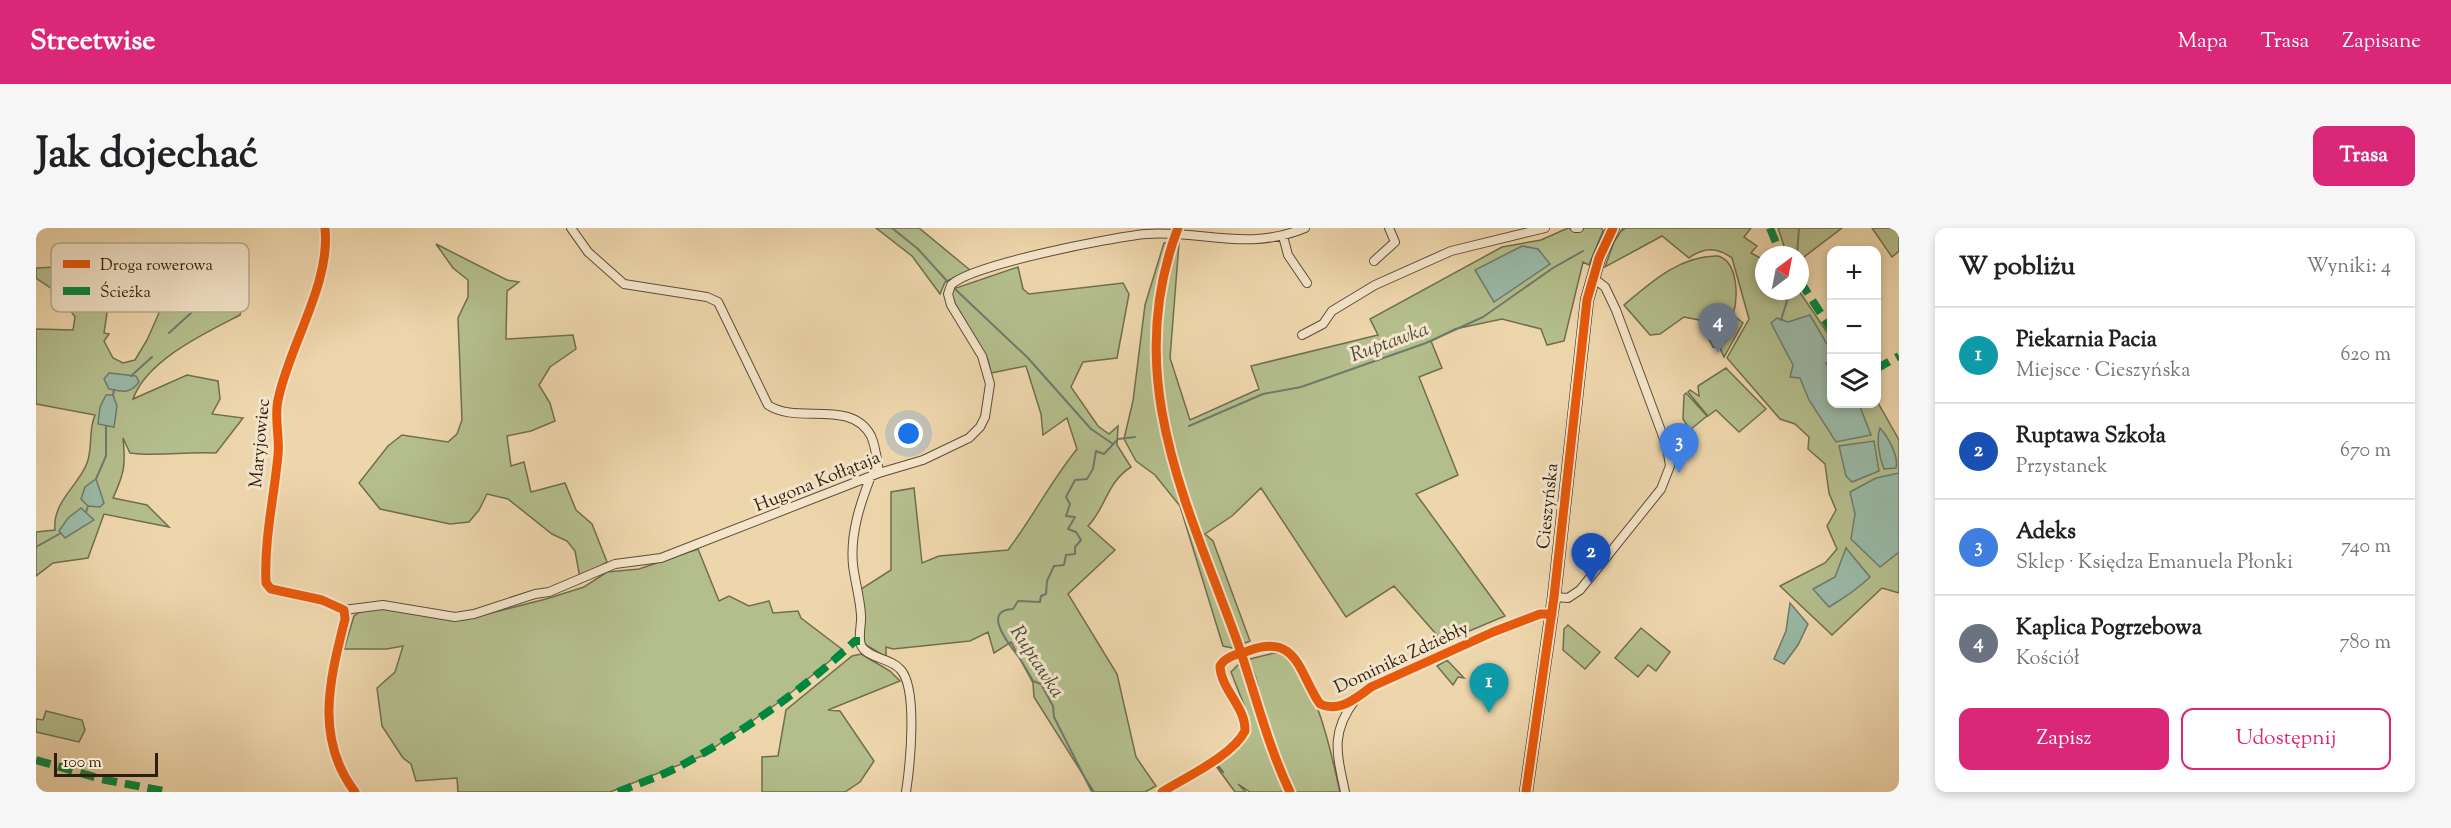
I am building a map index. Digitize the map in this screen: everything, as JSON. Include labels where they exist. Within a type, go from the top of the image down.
[{"type":"main road","name":"Cieszyńska","points":[[1526,792],[1552,614],[1582,334],[1592,277],[1613,228]]},
{"type":"street","name":"Maryjowiec","points":[[325,228],[321,273],[293,347],[277,402],[278,454],[267,521],[266,583],[271,589],[322,600],[344,610]]},
{"type":"street","points":[[571,228],[588,252],[624,284],[707,297],[718,302],[727,315],[768,405],[783,412],[835,415],[854,421],[871,437],[875,474],[857,517],[853,542],[853,563],[861,614],[860,641],[864,649],[891,662],[905,676],[912,759],[906,792]]},
{"type":"street","name":"Hugona Kołłątaja","points":[[344,610],[384,605],[455,617],[474,614],[535,594],[549,592],[615,564],[661,558],[875,474],[923,460],[969,438],[981,427],[990,395],[988,375],[981,356],[951,305],[948,294],[954,282],[1011,261],[1136,236],[1160,234],[1250,241],[1283,236],[1305,228]]},
{"type":"street","points":[[1374,261],[1395,242],[1389,228]]},
{"type":"street","points":[[1302,335],[1323,324],[1332,311],[1376,285],[1451,251],[1545,228]]},
{"type":"street","points":[[1283,236],[1288,255],[1307,283]]},
{"type":"street","points":[[1554,597],[1568,598],[1580,590],[1661,489],[1670,466],[1667,447],[1616,309],[1605,287],[1592,277]]},
{"type":"street","points":[[344,610],[345,619],[328,698],[329,738],[340,768],[355,792]]},
{"type":"street","name":"Dominika Zdziebły","points":[[1162,792],[1226,752],[1236,744],[1245,731],[1243,718],[1221,675],[1220,666],[1226,659],[1255,648],[1275,646],[1292,655],[1300,664],[1315,697],[1326,707],[1344,704],[1371,687],[1493,632],[1540,614],[1552,614]]},
{"type":"street","name":"Dominika Zdziebły","points":[[1345,792],[1335,748],[1342,722],[1357,697]]},
{"type":"green space","points":[[876,228],[919,228],[970,270],[945,282],[940,294],[912,256]]},
{"type":"green space","points":[[1568,228],[1579,231],[1584,228],[1602,228],[1603,231],[1589,265],[1583,262],[1564,341],[1547,345],[1541,329],[1502,319],[1455,329],[1431,341],[1442,368],[1419,377],[1458,475],[1416,494],[1505,616],[1443,642],[1394,586],[1346,617],[1261,488],[1232,516],[1205,534],[1213,541],[1250,641],[1232,648],[1223,646],[1180,506],[1155,475],[1136,461],[1124,439],[1133,401],[1145,305],[1164,243],[1179,243],[1170,358],[1190,420],[1259,389],[1251,366],[1378,335],[1370,319],[1502,247],[1541,240]]},
{"type":"green space","points":[[1623,228],[1751,228],[1744,237],[1757,246],[1751,253],[1755,255],[1755,300],[1805,300],[1827,332],[1827,408],[1881,408],[1899,440],[1899,593],[1882,588],[1832,635],[1780,586],[1825,563],[1837,549],[1827,526],[1836,510],[1829,493],[1825,464],[1808,449],[1809,437],[1795,424],[1780,419],[1727,358],[1749,319],[1732,258],[1716,250],[1705,250],[1689,258],[1662,236],[1605,267],[1614,242]]},
{"type":"green space","points":[[1778,228],[1842,228],[1809,253],[1809,246],[1784,246]]},
{"type":"green space","points":[[1872,228],[1899,228],[1899,251],[1892,257]]},
{"type":"green space","points":[[436,244],[507,280],[519,282],[507,291],[506,339],[573,335],[576,349],[550,367],[539,385],[550,403],[555,421],[531,431],[507,436],[511,466],[524,462],[531,492],[565,483],[576,510],[592,524],[607,562],[580,578],[575,551],[567,541],[552,534],[508,499],[487,494],[479,510],[469,522],[450,524],[380,509],[359,483],[388,446],[402,435],[448,442],[457,434],[462,420],[458,318],[468,297],[468,280],[453,268]]},
{"type":"green space","points":[[1718,256],[1725,260],[1733,273],[1736,300],[1733,315],[1743,323],[1724,357],[1720,348],[1713,347],[1699,320],[1684,317],[1660,334],[1650,335],[1624,305],[1656,279],[1679,265],[1704,257]]},
{"type":"green space","points":[[51,267],[51,288],[36,278],[36,268]]},
{"type":"green space","points":[[1018,267],[1023,289],[1029,294],[1123,283],[1129,294],[1117,358],[1083,362],[1071,387],[1098,426],[1109,434],[1118,426],[1117,445],[1131,467],[1116,480],[1088,526],[1115,550],[1068,594],[1117,674],[1136,757],[1156,786],[1145,792],[1094,792],[1034,697],[1033,683],[1011,642],[994,653],[988,632],[970,641],[893,649],[886,647],[886,657],[861,642],[864,608],[861,589],[891,570],[891,492],[914,488],[922,563],[939,556],[1008,550],[1077,449],[1067,418],[1043,435],[1041,414],[1026,366],[991,373],[988,360],[951,297],[953,289]]},
{"type":"green space","points":[[71,312],[107,312],[104,333],[109,334],[104,341],[113,358],[123,363],[135,360],[159,312],[241,312],[240,315],[194,339],[164,360],[140,385],[133,399],[187,375],[218,381],[220,399],[212,414],[243,418],[216,453],[130,453],[123,438],[123,469],[113,498],[147,505],[169,527],[104,514],[88,558],[53,563],[36,576],[36,532],[55,530],[55,520],[62,502],[87,463],[95,415],[36,404],[36,329],[73,330],[75,317]]},
{"type":"green space","points":[[1726,368],[1766,409],[1739,432],[1716,410],[1708,416],[1688,392],[1690,390],[1699,396],[1698,386]]},
{"type":"green space","points":[[1686,393],[1707,416],[1690,430],[1683,419]]},
{"type":"green space","points":[[698,549],[719,601],[729,596],[749,606],[769,601],[773,613],[798,611],[801,618],[843,650],[782,700],[702,756],[610,792],[458,792],[457,778],[416,781],[411,764],[403,758],[382,726],[377,688],[395,672],[403,646],[387,649],[344,649],[354,616],[363,611],[390,609],[463,620],[584,587],[607,572],[639,569]]},
{"type":"green space","points":[[1568,625],[1600,652],[1585,669],[1563,650],[1564,629]]},
{"type":"green space","points":[[1641,628],[1670,652],[1656,671],[1648,665],[1638,677],[1615,658]]},
{"type":"green space","points":[[1274,653],[1287,656],[1306,682],[1321,719],[1340,792],[1293,792],[1258,696],[1256,678],[1247,662],[1242,664],[1242,669],[1287,792],[1250,792],[1238,784],[1246,792],[1235,792],[1216,766],[1224,773],[1217,764],[1249,733],[1244,705],[1231,672],[1242,661]]},
{"type":"green space","points":[[861,654],[890,671],[900,681],[828,710],[840,711],[874,761],[860,782],[845,792],[762,792],[762,757],[778,756],[786,710],[852,656]]},
{"type":"green space","points":[[1447,660],[1464,678],[1458,677],[1453,685],[1437,666]]},
{"type":"green space","points":[[46,711],[82,720],[85,730],[79,742],[36,732],[36,719],[43,720]]},
{"type":"shaded area","points":[[1522,246],[1538,249],[1550,264],[1494,302],[1475,270]]},
{"type":"shaded area","points":[[1810,315],[1827,344],[1827,408],[1861,408],[1871,435],[1836,442],[1809,400],[1800,378],[1790,377],[1793,365],[1771,323],[1777,318],[1788,322]]},
{"type":"shaded area","points":[[109,373],[136,376],[139,382],[126,391],[109,389],[104,379]]},
{"type":"shaded area","points":[[106,395],[113,395],[117,406],[114,427],[98,424],[100,407]]},
{"type":"shaded area","points":[[1880,428],[1894,452],[1896,468],[1884,469],[1879,448]]},
{"type":"shaded area","points":[[1874,441],[1879,471],[1852,482],[1846,476],[1839,446]]},
{"type":"shaded area","points":[[1899,473],[1899,552],[1880,567],[1851,539],[1855,514],[1850,492],[1876,478]]},
{"type":"shaded area","points":[[96,479],[104,503],[100,507],[88,506],[81,499],[85,487]]},
{"type":"shaded area","points":[[81,508],[94,520],[65,538],[59,531],[68,518]]},
{"type":"shaded area","points":[[1846,548],[1870,577],[1829,607],[1813,589],[1835,577]]},
{"type":"shaded area","points":[[1790,603],[1808,624],[1798,645],[1784,664],[1774,659],[1786,631]]},
{"type":"waterway","points":[[892,228],[918,249],[947,281]]},
{"type":"waterway","name":"Ruptawka","points":[[1621,231],[1626,228]]},
{"type":"waterway","points":[[1798,246],[1799,228]]},
{"type":"waterway","name":"Ruptawka","points":[[1189,426],[1263,394],[1301,387],[1426,343],[1483,317],[1553,268],[1583,251]]},
{"type":"waterway","points":[[955,289],[1028,358],[1091,429],[1113,444]]},
{"type":"waterway","points":[[1781,320],[1787,300]]},
{"type":"waterway","points":[[169,333],[192,312]]},
{"type":"waterway","points":[[131,376],[152,357]]},
{"type":"waterway","points":[[113,395],[114,390]]},
{"type":"waterway","points":[[96,479],[106,456],[106,426]]},
{"type":"waterway","name":"Ruptawka","points":[[1092,792],[1054,717],[1053,706],[1041,684],[1033,681],[1004,636],[998,621],[999,615],[1013,609],[1018,601],[1040,602],[1041,596],[1046,594],[1047,581],[1054,566],[1064,565],[1066,555],[1075,554],[1075,547],[1081,540],[1076,532],[1068,529],[1075,517],[1066,516],[1070,504],[1066,497],[1075,480],[1087,479],[1093,469],[1096,451],[1104,454],[1118,439],[1135,437]]},
{"type":"waterway","points":[[86,512],[88,506]]},
{"type":"waterway","points":[[36,547],[61,533]]},
{"type":"marked path","points":[[1770,228],[1777,246]]},
{"type":"marked path","points":[[1809,295],[1827,323]]},
{"type":"marked path","points":[[1881,366],[1899,356]]},
{"type":"marked path","points":[[618,792],[674,769],[728,738],[794,692],[855,641],[860,641]]},
{"type":"marked path","points":[[36,760],[101,779],[169,792]]},
{"type":"cycle path","points":[[325,228],[322,271],[316,293],[283,379],[278,400],[278,455],[268,535],[266,583],[271,589],[322,600],[344,610],[345,619],[331,686],[330,729],[334,751],[342,772],[355,792]]},
{"type":"cycle path","points":[[1178,228],[1162,283],[1156,336],[1158,388],[1167,439],[1181,489],[1290,792]]},
{"type":"cycle path","points":[[1526,792],[1554,597],[1587,300],[1599,258],[1613,228]]},
{"type":"cycle path","points":[[1162,792],[1230,749],[1245,731],[1242,714],[1221,675],[1220,666],[1232,656],[1265,647],[1277,647],[1295,659],[1320,704],[1334,707],[1360,696],[1371,687],[1493,632],[1540,614],[1552,614]]},
{"type":"place","name":"Kaplica Pogrzebowa","points":[[1718,353]]},
{"type":"place","name":"Adeks","points":[[1679,473]]},
{"type":"place","name":"Ruptawa Szkoła","points":[[1591,583]]},
{"type":"place","name":"Piekarnia Pacia","points":[[1489,713]]}]
